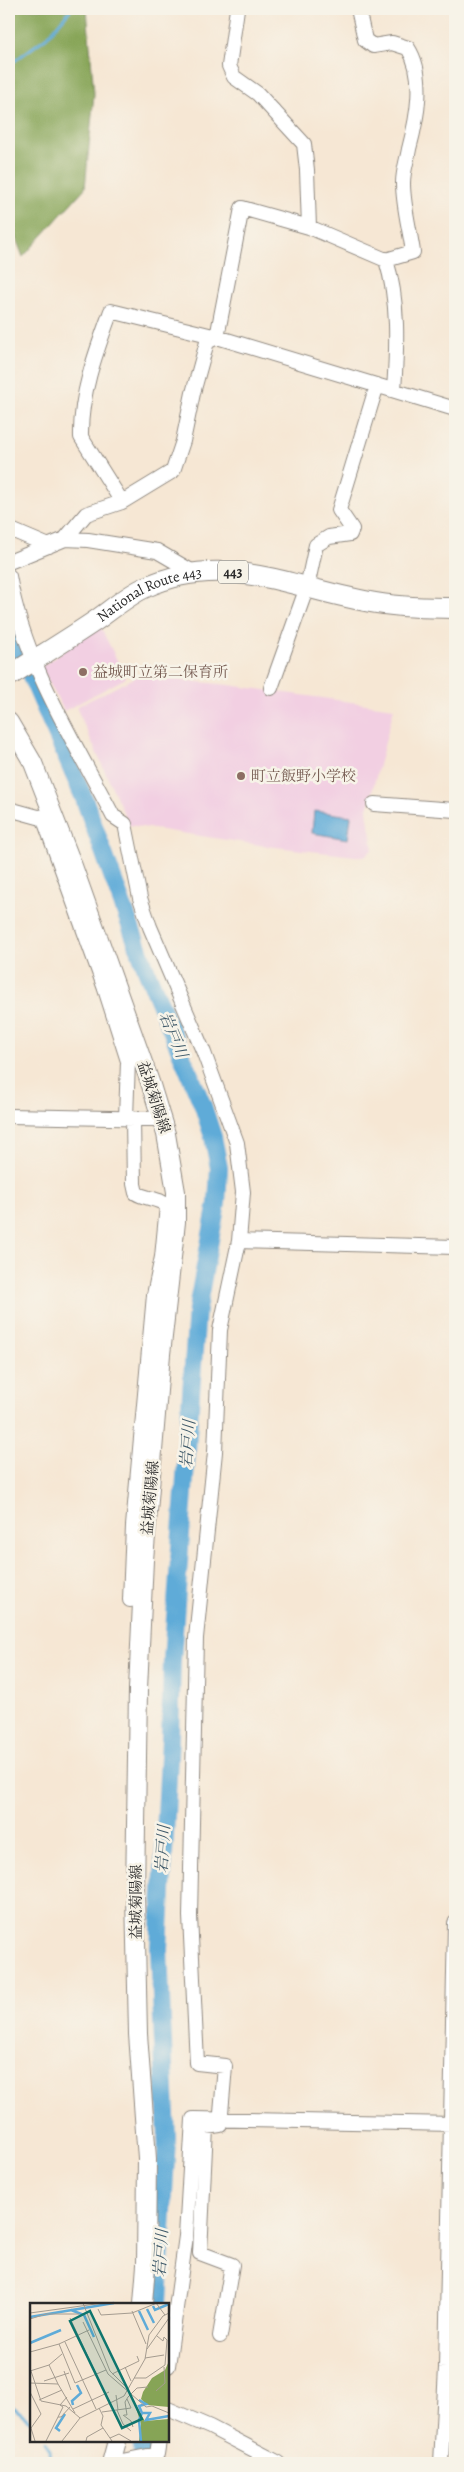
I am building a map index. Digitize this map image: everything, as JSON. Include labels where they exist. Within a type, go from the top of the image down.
[{"type":"highway","name":"National Route 443","points":[[9,676],[33,662],[144,587],[193,572],[217,570],[245,573],[375,603],[423,608],[455,608]]},
{"type":"main road","name":"益城菊陽線","points":[[9,722],[33,763],[49,816],[150,1082],[173,1163],[176,1192],[176,1222],[161,1354],[144,1560],[139,1680],[135,1894],[138,2034],[147,2159],[146,2266],[143,2303]]},
{"type":"main road","points":[[111,2463],[117,2442]]},
{"type":"street","points":[[237,9],[229,66],[234,77],[258,94],[304,144],[309,228]]},
{"type":"street","points":[[65,539],[86,514],[122,502],[172,471],[184,441],[193,392],[208,342],[217,337],[242,208],[309,228],[386,260],[413,252],[403,185],[404,168],[414,128],[418,98],[417,72],[414,57],[408,48],[392,43],[373,46],[365,40],[358,9]]},
{"type":"street","points":[[386,260],[392,277],[397,343],[394,390]]},
{"type":"street","points":[[122,502],[81,438],[81,426],[91,365],[111,311],[217,337],[455,409]]},
{"type":"street","points":[[271,688],[307,587],[316,545],[329,537],[350,534],[352,529],[339,510],[377,385]]},
{"type":"street","points":[[9,529],[49,546]]},
{"type":"street","points":[[9,562],[65,539],[88,540],[157,551],[193,572]]},
{"type":"street","points":[[9,576],[14,608],[33,662],[113,816],[124,824],[140,898],[150,927],[204,1053],[237,1143],[243,1192],[239,1241],[220,1330],[215,1452],[196,1638],[190,1866],[191,1967],[197,2063],[225,2066],[220,2125],[206,2127],[200,2253],[232,2265],[220,2336]]},
{"type":"street","points":[[374,804],[455,810]]},
{"type":"street","points":[[9,809],[49,816],[128,1061],[136,1193],[143,1198],[163,1202],[167,1206],[162,1257],[154,1295],[133,1526],[130,1600]]},
{"type":"street","points":[[9,1116],[160,1119]]},
{"type":"street","points":[[239,1241],[455,1246]]},
{"type":"street","points":[[441,2463],[446,2368],[455,1923]]},
{"type":"street","points":[[169,2359],[186,2236],[193,2119],[452,2124]]},
{"type":"street","points":[[169,2409],[210,2427],[279,2463]]},
{"type":"street","points":[[111,2463],[158,2447]]},
{"type":"shaded area","name":"益城町立第二保育所","points":[[100,626],[126,678],[64,711],[41,667]]},
{"type":"shaded area","name":"町立飯野小学校","points":[[138,676],[229,685],[394,708],[367,811],[373,849],[364,857],[266,846],[129,825],[76,707]]},
{"type":"green space","points":[[9,9],[87,9],[94,94],[85,188],[23,257],[9,220]]},
{"type":"water","points":[[314,811],[351,816],[348,839],[312,833]]},
{"type":"waterway","points":[[9,65],[47,37],[71,9]]},
{"type":"waterway","name":"岩戸川","points":[[9,625],[83,796],[147,972],[203,1106],[213,1137],[219,1168],[217,1203],[197,1309],[172,1660],[170,1738],[159,1949],[167,2138],[158,2303]]},
{"type":"waterway","points":[[9,2404],[30,2420]]},
{"type":"waterway","points":[[46,2442],[50,2450],[51,2463]]},
{"type":"waterway","name":"岩戸川","points":[[141,2442],[144,2463]]},
{"type":"place","name":"益城町立第二保育所","points":[[83,672]]},
{"type":"place","name":"町立飯野小学校","points":[[241,776]]}]
